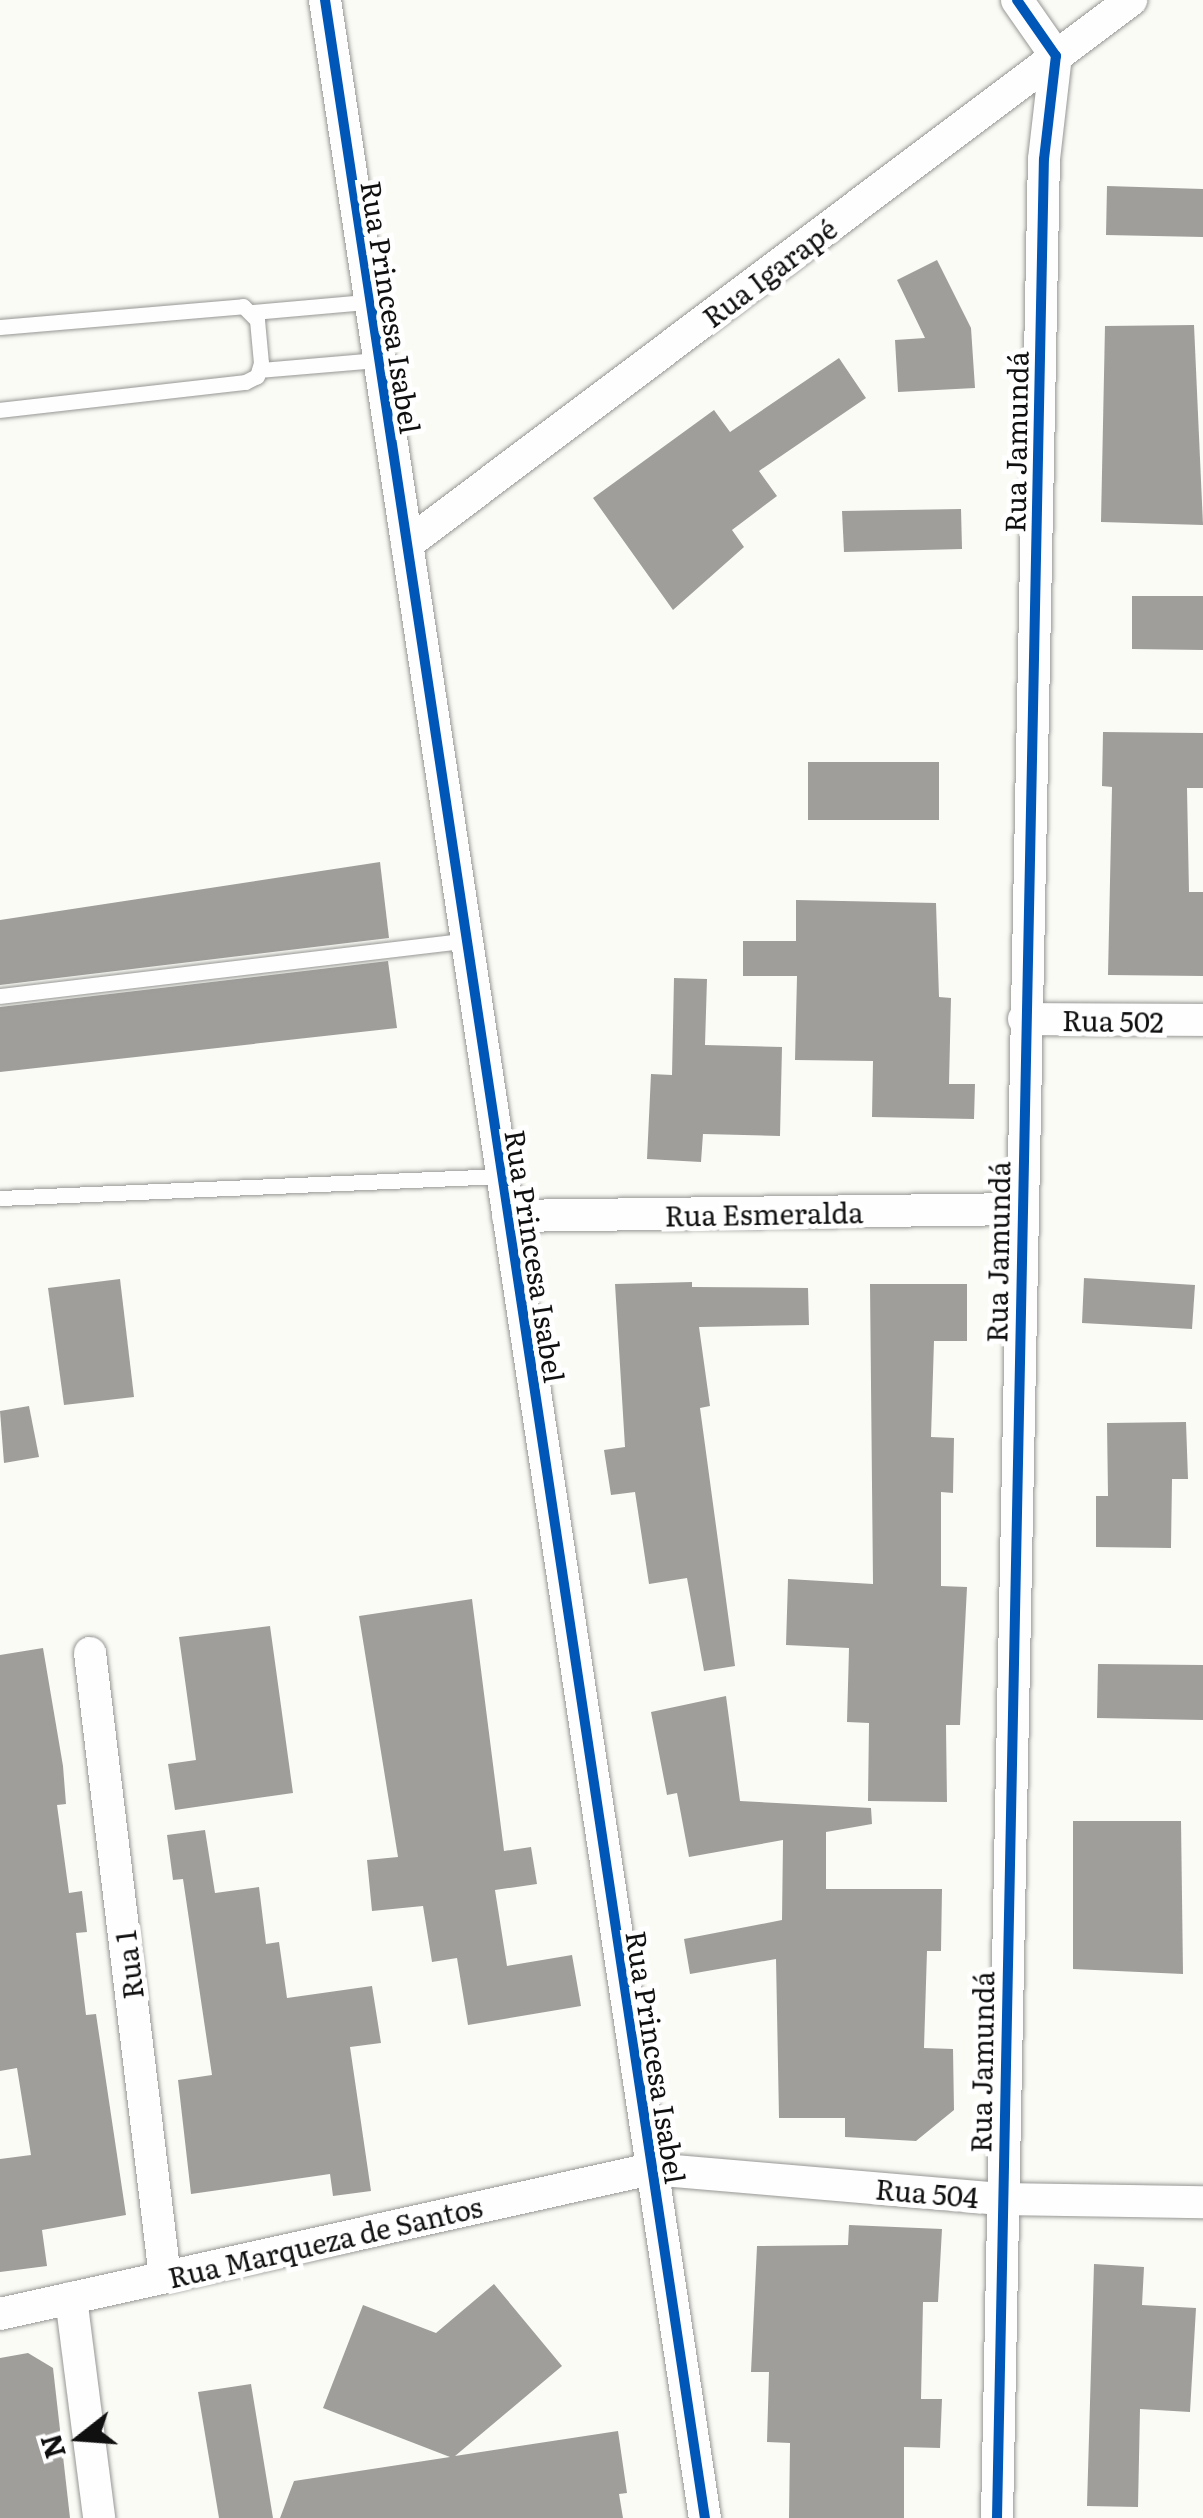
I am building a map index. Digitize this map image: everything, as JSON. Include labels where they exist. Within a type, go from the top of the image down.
[{"type":"street","name":"Rua Princesa Isabel","points":[[324,0],[366,302],[705,2518]]},
{"type":"street","points":[[1017,0],[1056,56]]},
{"type":"street","name":"Rua Igarapé","points":[[406,544],[1131,0]]},
{"type":"street","name":"Rua Jamundá","points":[[997,2518],[1000,2198],[1044,160],[1056,56]]},
{"type":"street","name":"Rua 502","points":[[1024,1019],[1203,1020]]},
{"type":"street","name":"Rua Esmeralda","points":[[508,1216],[1020,1210]]},
{"type":"street","name":"Rua 1","points":[[90,1653],[165,2277]]},
{"type":"street","name":"Rua 504","points":[[651,2168],[1000,2198],[1203,2202]]},
{"type":"street","name":"Rua Marqueza de Santos","points":[[0,2314],[651,2168]]},
{"type":"street","points":[[72,2298],[99,2518]]},
{"type":"lane","points":[[0,326],[236,306],[252,312],[366,302]]},
{"type":"lane","points":[[252,312],[260,370]]},
{"type":"lane","points":[[0,410],[245,382],[260,370],[376,360]]},
{"type":"lane","points":[[0,996],[463,941]]},
{"type":"lane","points":[[0,1198],[501,1176]]},
{"type":"building","points":[[1107,186],[1203,189],[1203,237],[1106,235]]},
{"type":"building","points":[[937,260],[971,328],[975,388],[898,392],[895,340],[925,338],[897,280]]},
{"type":"building","points":[[1194,325],[1203,525],[1101,522],[1105,326]]},
{"type":"building","points":[[839,358],[866,398],[759,471],[777,496],[732,530],[744,547],[673,610],[593,498],[714,410],[730,432]]},
{"type":"building","points":[[961,509],[962,549],[844,552],[842,511]]},
{"type":"building","points":[[1132,596],[1203,596],[1203,650],[1132,649]]},
{"type":"building","points":[[1103,732],[1203,733],[1203,788],[1187,788],[1189,892],[1203,892],[1203,976],[1108,975],[1112,787],[1102,786]]},
{"type":"building","points":[[808,762],[939,762],[939,820],[808,820]]},
{"type":"building","points":[[380,862],[389,938],[0,985],[0,920]]},
{"type":"building","points":[[796,900],[936,903],[939,997],[951,998],[949,1084],[975,1084],[974,1119],[872,1117],[873,1061],[795,1060],[797,976],[743,976],[743,941],[796,941]]},
{"type":"building","points":[[388,961],[397,1028],[0,1072],[0,1007]]},
{"type":"building","points":[[674,978],[707,979],[705,1045],[782,1047],[780,1136],[703,1134],[701,1162],[647,1159],[651,1074],[672,1075]]},
{"type":"building","points":[[1084,1278],[1195,1285],[1192,1329],[1082,1323]]},
{"type":"building","points":[[120,1279],[134,1397],[64,1405],[48,1288]]},
{"type":"building","points":[[692,1282],[692,1287],[808,1288],[809,1325],[699,1327],[710,1406],[700,1408],[735,1666],[704,1671],[687,1578],[649,1584],[635,1492],[611,1495],[604,1450],[625,1447],[615,1284]]},
{"type":"building","points":[[870,1284],[967,1284],[967,1341],[934,1341],[931,1437],[954,1438],[953,1493],[941,1492],[941,1586],[967,1587],[960,1725],[946,1725],[947,1802],[868,1801],[869,1723],[847,1722],[849,1648],[786,1645],[788,1579],[873,1584]]},
{"type":"building","points":[[29,1406],[39,1457],[4,1463],[0,1411]]},
{"type":"building","points":[[1186,1422],[1188,1479],[1172,1479],[1171,1548],[1096,1547],[1096,1496],[1108,1496],[1107,1423]]},
{"type":"building","points":[[472,1599],[504,1851],[531,1847],[537,1884],[495,1890],[507,1966],[572,1955],[581,2006],[468,2025],[457,1958],[432,1962],[423,1906],[372,1911],[367,1860],[398,1857],[359,1616]]},
{"type":"building","points":[[270,1626],[293,1793],[175,1810],[168,1764],[196,1760],[179,1637]]},
{"type":"building","points":[[43,1648],[63,1766],[66,1804],[57,1805],[69,1893],[82,1891],[87,1932],[76,1933],[86,2015],[96,2014],[126,2215],[42,2230],[47,2266],[0,2272],[0,2159],[31,2155],[17,2068],[0,2071],[0,1655]]},
{"type":"building","points":[[1098,1664],[1203,1665],[1203,1720],[1097,1718]]},
{"type":"building","points":[[726,1696],[740,1801],[871,1808],[872,1824],[826,1832],[826,1889],[942,1889],[941,1951],[927,1951],[924,2048],[953,2049],[954,2110],[916,2141],[845,2137],[845,2118],[779,2118],[776,1959],[690,1974],[684,1939],[782,1920],[783,1840],[689,1857],[677,1793],[667,1795],[651,1712]]},
{"type":"building","points":[[1073,1821],[1181,1821],[1183,1974],[1073,1969]]},
{"type":"building","points":[[205,1830],[215,1893],[259,1887],[266,1944],[279,1942],[287,1998],[372,1986],[381,2043],[350,2047],[371,2191],[333,2196],[330,2174],[191,2194],[178,2080],[212,2075],[183,1879],[173,1880],[167,1835]]},
{"type":"building","points":[[849,2225],[942,2229],[938,2302],[923,2302],[921,2399],[942,2399],[940,2448],[904,2447],[904,2518],[789,2518],[790,2443],[767,2442],[769,2372],[751,2372],[757,2246],[848,2245]]},
{"type":"building","points":[[1094,2264],[1144,2267],[1142,2305],[1196,2308],[1190,2412],[1140,2409],[1138,2507],[1087,2506]]},
{"type":"building","points":[[494,2284],[562,2366],[455,2456],[618,2431],[627,2493],[619,2494],[623,2518],[280,2518],[294,2481],[450,2457],[323,2408],[363,2305],[436,2333]]},
{"type":"building","points":[[28,2353],[53,2368],[70,2518],[0,2518],[0,2358]]},
{"type":"building","points":[[251,2384],[273,2518],[219,2518],[198,2392]]},
{"type":"cycle path","points":[[325,0],[705,2518]]},
{"type":"cycle path","points":[[997,2518],[1044,159],[1056,56],[1017,0]]}]
